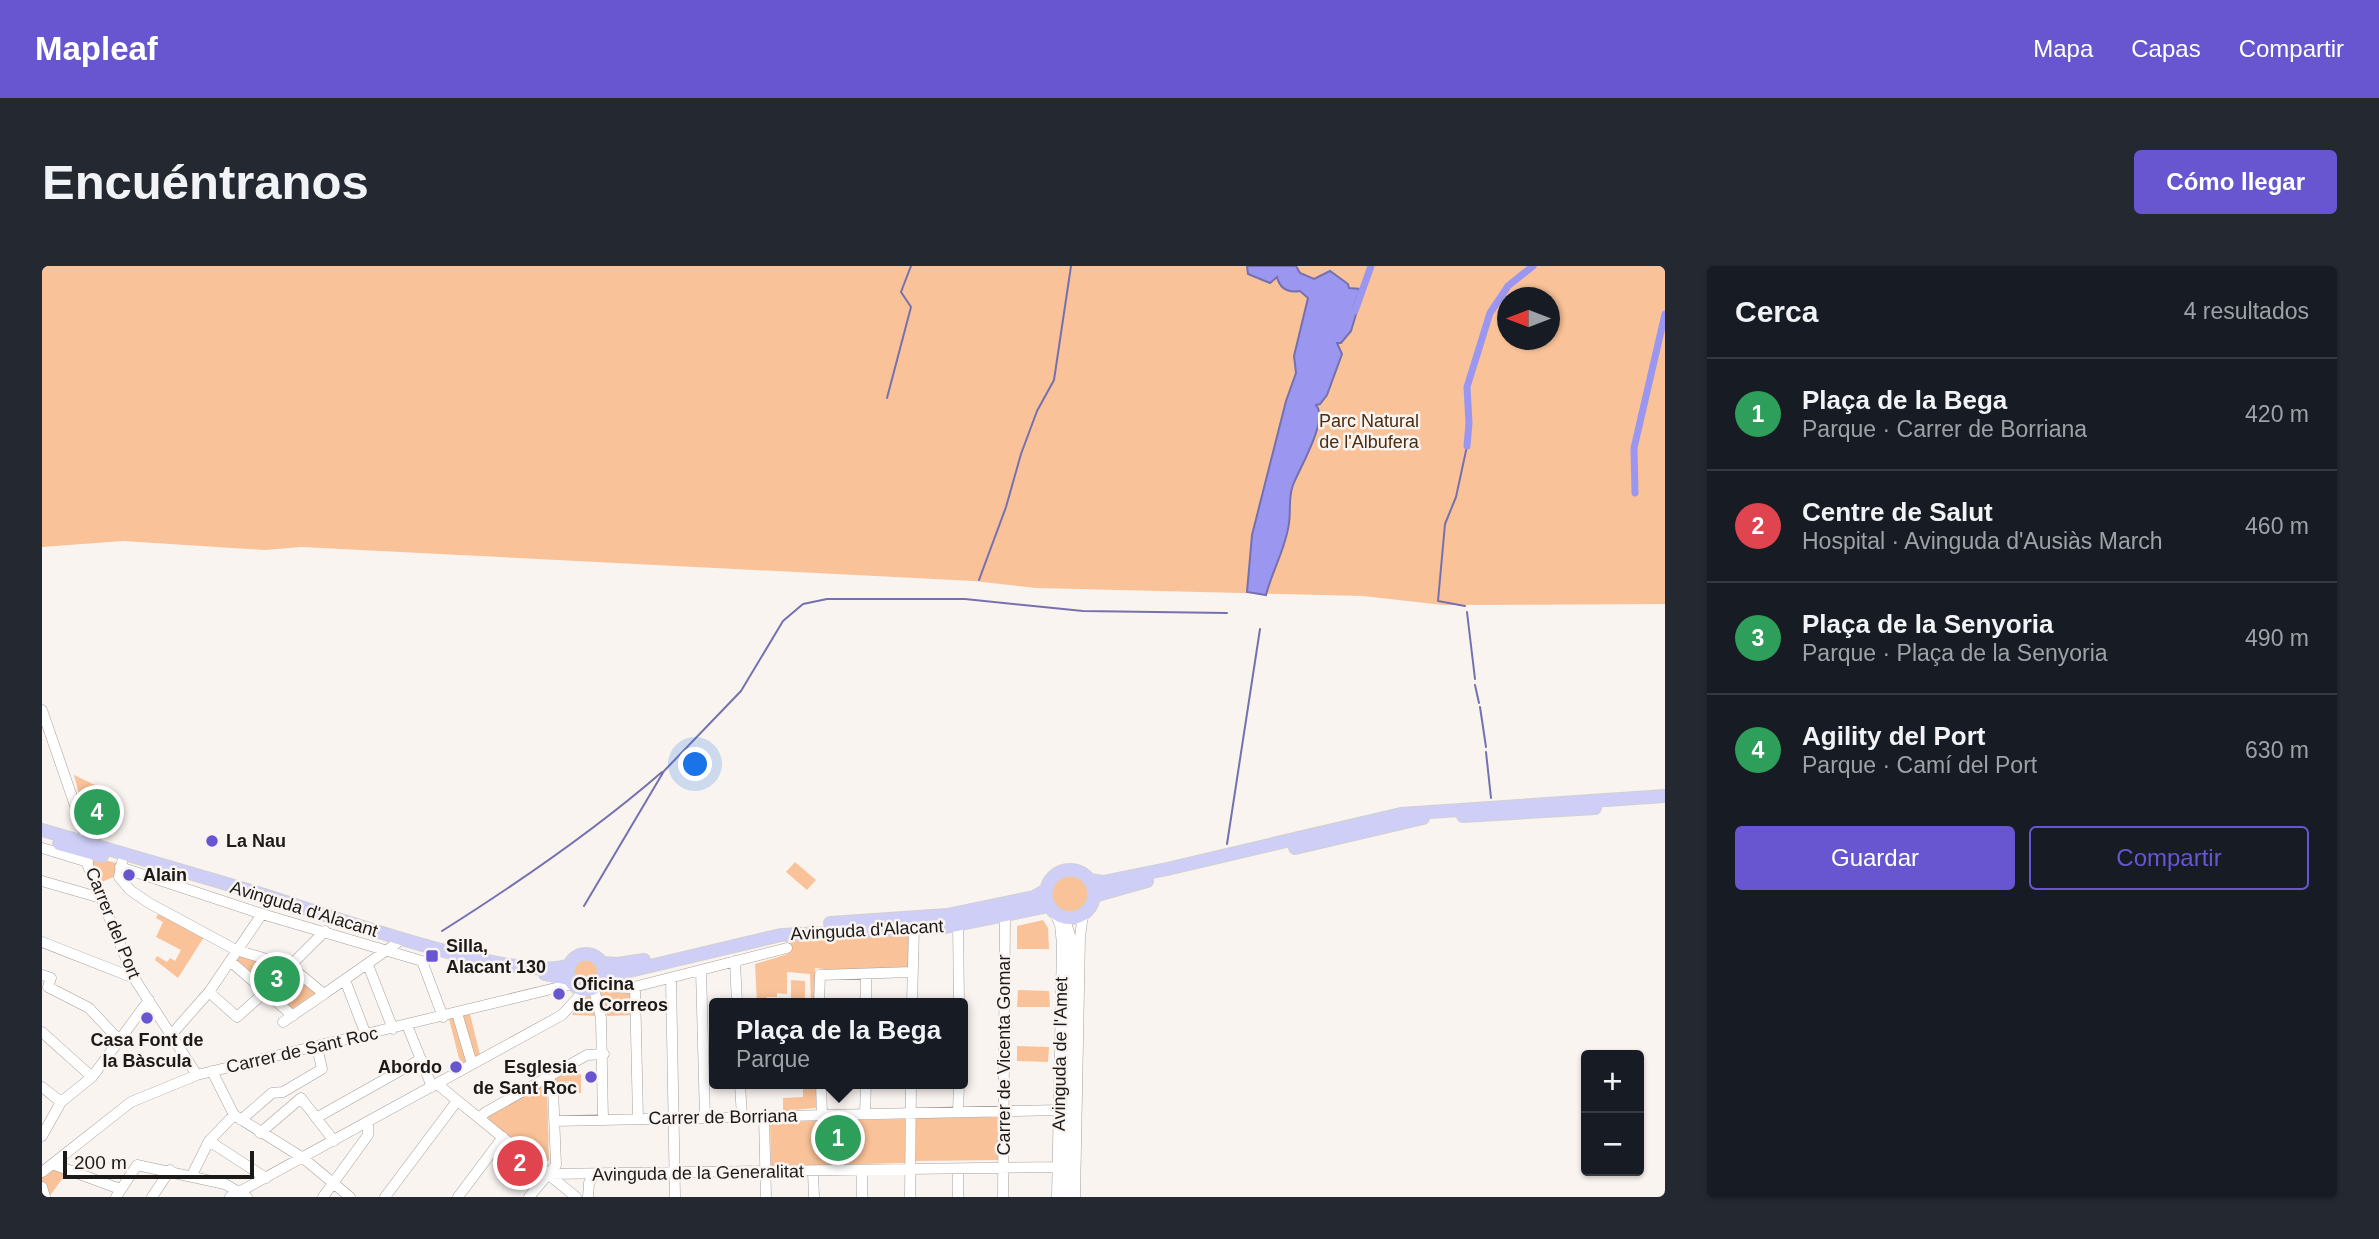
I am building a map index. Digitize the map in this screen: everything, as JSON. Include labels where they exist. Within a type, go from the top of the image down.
[{"type":"main road","points":[[1665,796],[1401,814],[1167,869],[1103,881],[1090,880],[1077,871],[1069,870],[1054,876],[1046,890],[1056,912],[1083,914],[1094,896],[1141,882],[1426,818],[1665,805]]},
{"type":"main road","name":"Avinguda d'Alacant","points":[[42,830],[121,865],[392,947],[571,981]]},
{"type":"main road","name":"Avinguda d'Alacant","points":[[42,839],[414,942],[514,966],[555,970],[570,965]]},
{"type":"main road","points":[[1090,880],[1094,896]]},
{"type":"main road","name":"Avinguda d'Alacant","points":[[602,963],[638,962],[796,924],[947,915],[1034,897],[1046,890]]},
{"type":"main road","name":"Avinguda d'Alacant","points":[[596,984],[654,966],[781,935],[914,928],[958,924],[1005,913],[1056,912]]},
{"type":"main road","points":[[582,955],[593,956],[602,963],[596,984],[571,981],[570,965],[582,955]]},
{"type":"street","name":"Carrer del Port","points":[[42,710],[84,849],[134,978],[197,1075]]},
{"type":"street","points":[[42,848],[84,849]]},
{"type":"street","points":[[121,865],[119,877],[130,890],[236,950],[290,966],[324,994]]},
{"type":"street","name":"Avinguda d'Alacant","points":[[121,865],[262,914],[392,947]]},
{"type":"street","points":[[42,881],[101,898]]},
{"type":"street","name":"Avinguda de l'Amet","points":[[1056,912],[1062,934],[1057,1197]]},
{"type":"street","name":"Avinguda de l'Amet","points":[[1056,912],[1070,934],[1066,1197]]},
{"type":"street","name":"Carrer de Vicenta Gomar","points":[[1003,1197],[1005,913]]},
{"type":"street","points":[[171,1035],[209,992],[262,914]]},
{"type":"street","name":"Avinguda de l'Amet","points":[[1075,1197],[1080,937],[1083,914]]},
{"type":"street","points":[[958,924],[960,998]]},
{"type":"street","points":[[912,998],[914,928]]},
{"type":"street","points":[[290,966],[325,931]]},
{"type":"street","points":[[42,942],[134,978]]},
{"type":"street","points":[[283,1022],[392,947],[422,961],[443,1017]]},
{"type":"street","name":"Avinguda d'Alacant","points":[[596,984],[635,987],[787,948]]},
{"type":"street","points":[[230,961],[293,1016]]},
{"type":"street","points":[[735,961],[737,998]]},
{"type":"street","points":[[368,965],[393,1029]]},
{"type":"street","points":[[650,984],[654,966]]},
{"type":"street","points":[[701,970],[705,1118]]},
{"type":"street","points":[[819,998],[820,975],[912,972]]},
{"type":"street","points":[[866,974],[866,998]]},
{"type":"street","points":[[42,975],[51,978],[48,987],[89,1008],[119,1040]]},
{"type":"street","points":[[671,979],[675,1197]]},
{"type":"street","points":[[345,980],[366,1035]]},
{"type":"street","name":"Carrer de Sant Roc","points":[[42,1172],[55,1165],[131,1102],[197,1075],[443,1017],[571,981]]},
{"type":"street","points":[[596,984],[604,1054],[603,1120]]},
{"type":"street","points":[[55,1165],[118,1193],[137,1165],[192,1175],[239,1195],[562,1015],[596,984]]},
{"type":"street","points":[[635,987],[638,1119]]},
{"type":"street","points":[[209,992],[237,1017],[264,993]]},
{"type":"street","points":[[42,1136],[61,1102],[92,1077],[149,1000]]},
{"type":"street","points":[[457,1013],[472,1065]]},
{"type":"street","points":[[407,1026],[435,1085],[576,1197]]},
{"type":"street","points":[[42,1032],[92,1077]]},
{"type":"street","points":[[192,1175],[209,1141],[237,1118],[272,1093],[283,1092],[322,1069],[317,1047]]},
{"type":"street","points":[[479,1118],[587,1055],[604,1054]]},
{"type":"street","points":[[316,1118],[421,1059]]},
{"type":"street","points":[[212,1071],[237,1118],[303,1158],[350,1197]]},
{"type":"street","points":[[529,1197],[556,1166],[553,1088],[549,1077]]},
{"type":"street","points":[[42,1087],[61,1102]]},
{"type":"street","points":[[553,1088],[570,1088]]},
{"type":"street","points":[[740,1089],[742,1117]]},
{"type":"street","points":[[821,1089],[822,1115]]},
{"type":"street","points":[[865,1114],[866,1089]]},
{"type":"street","points":[[910,1197],[911,1089]]},
{"type":"street","points":[[958,1112],[959,1089]]},
{"type":"street","points":[[260,1133],[301,1098],[334,1141]]},
{"type":"street","points":[[385,1197],[457,1101]]},
{"type":"street","name":"Carrer de Borriana","points":[[555,1121],[1058,1110]]},
{"type":"street","points":[[764,1117],[766,1197]]},
{"type":"street","points":[[323,1197],[369,1135],[368,1122]]},
{"type":"street","points":[[458,1197],[503,1137]]},
{"type":"street","points":[[209,1141],[266,1178]]},
{"type":"street","name":"Avinguda de la Generalitat","points":[[548,1174],[1058,1167]]},
{"type":"street","points":[[958,1169],[958,1197]]},
{"type":"street","points":[[152,1197],[170,1170]]},
{"type":"street","points":[[862,1171],[862,1197]]},
{"type":"street","points":[[813,1172],[814,1197]]},
{"type":"street","points":[[588,1197],[589,1183],[594,1175]]},
{"type":"street","points":[[42,1186],[45,1197]]},
{"type":"green space","name":"Parc Natural de l'Albufera","points":[[42,266],[1665,266],[1665,604],[1443,605],[1363,596],[1036,588],[974,581],[301,547],[265,550],[123,541],[42,547]]},
{"type":"green space","points":[[74,775],[118,796],[101,842],[91,840]]},
{"type":"green space","points":[[97,858],[120,864],[116,876],[99,883],[91,861]]},
{"type":"green space","points":[[795,862],[816,880],[807,890],[786,872]]},
{"type":"green space","points":[[1071,875],[1085,880],[1090,894],[1085,908],[1071,913],[1057,908],[1052,894],[1057,880]]},
{"type":"green space","points":[[158,914],[204,937],[178,978],[155,960],[157,956],[167,962],[170,958],[175,961],[181,950],[156,937],[163,922],[156,918]]},
{"type":"green space","points":[[1043,920],[1048,928],[1049,949],[1017,949],[1017,926]]},
{"type":"green space","points":[[914,928],[912,972],[824,975],[824,969],[815,968],[815,998],[811,998],[810,974],[787,972],[787,994],[777,993],[777,997],[757,998],[755,964],[788,954],[788,943],[808,938]]},
{"type":"green space","points":[[238,955],[283,966],[317,992],[295,1013],[235,963]]},
{"type":"green space","points":[[585,959],[594,963],[598,972],[594,981],[585,985],[576,981],[572,972],[576,963]]},
{"type":"green space","points":[[791,980],[805,981],[805,998],[791,998]]},
{"type":"green space","points":[[606,988],[632,992],[634,1015],[607,1016],[600,992]]},
{"type":"green space","points":[[1018,990],[1049,991],[1050,1007],[1017,1007]]},
{"type":"green space","points":[[584,996],[593,996],[598,1016],[572,1015]]},
{"type":"green space","points":[[469,1010],[481,1059],[462,1070],[448,1015]]},
{"type":"green space","points":[[1017,1046],[1049,1047],[1048,1062],[1017,1061]]},
{"type":"green space","points":[[570,1069],[572,1074],[581,1074],[581,1093],[571,1093],[571,1081],[555,1083],[554,1077],[568,1075]]},
{"type":"green space","points":[[542,1083],[547,1087],[549,1160],[543,1164],[488,1120],[489,1112]]},
{"type":"green space","points":[[803,1089],[816,1089],[816,1108],[783,1111],[783,1098],[803,1097]]},
{"type":"green space","points":[[998,1117],[999,1160],[915,1161],[914,1118]]},
{"type":"green space","points":[[905,1119],[906,1163],[771,1166],[770,1122]]},
{"type":"green space","points":[[52,1162],[68,1171],[49,1197],[42,1197],[42,1165]]},
{"type":"shaded area","points":[[1247,266],[1296,266],[1300,273],[1314,279],[1330,271],[1348,284],[1349,288],[1360,289],[1353,309],[1357,311],[1351,331],[1341,343],[1337,343],[1342,354],[1327,395],[1316,405],[1319,422],[1312,445],[1293,485],[1287,532],[1266,595],[1247,592],[1252,535],[1286,401],[1296,373],[1294,356],[1308,298],[1300,291],[1285,289],[1277,277],[1270,283],[1248,274]]},
{"type":"waterway","points":[[887,398],[911,307],[901,292],[911,266]]},
{"type":"waterway","points":[[979,580],[1037,411],[1054,380],[1071,266]]},
{"type":"waterway","points":[[1355,311],[1371,266]]},
{"type":"waterway","points":[[1467,446],[1467,387],[1490,313],[1508,286],[1533,266]]},
{"type":"waterway","points":[[1635,493],[1634,448],[1665,314]]},
{"type":"waterway","points":[[1465,606],[1438,601],[1445,524],[1456,497],[1467,446]]},
{"type":"waterway","points":[[584,906],[664,771],[741,691],[783,621],[803,604],[827,599],[965,599],[1083,611],[1227,613]]},
{"type":"waterway","points":[[1467,612],[1475,679]]},
{"type":"waterway","points":[[1227,844],[1260,629]]},
{"type":"waterway","points":[[1475,685],[1479,703]]},
{"type":"waterway","points":[[1480,707],[1486,747]]},
{"type":"waterway","points":[[1486,752],[1491,798]]},
{"type":"waterway","points":[[442,931],[555,856],[662,772]]},
{"type":"place","name":"Agility del Port","points":[[97,812]]},
{"type":"place","name":"La Nau","points":[[212,841]]},
{"type":"place","name":"Alain","points":[[129,875]]},
{"type":"place","name":"Silla, Alacant 130","points":[[432,956]]},
{"type":"place","name":"Plaça de la Senyoria","points":[[277,979]]},
{"type":"place","name":"Oficina de Correos","points":[[559,994]]},
{"type":"place","name":"Casa Font de la Bàscula","points":[[147,1018]]},
{"type":"place","name":"Abordo","points":[[456,1067]]},
{"type":"place","name":"Esglesia de Sant Roc","points":[[591,1077]]},
{"type":"place","name":"Plaça de la Bega","points":[[838,1138]]},
{"type":"place","name":"Centre de Salut","points":[[520,1163]]}]
